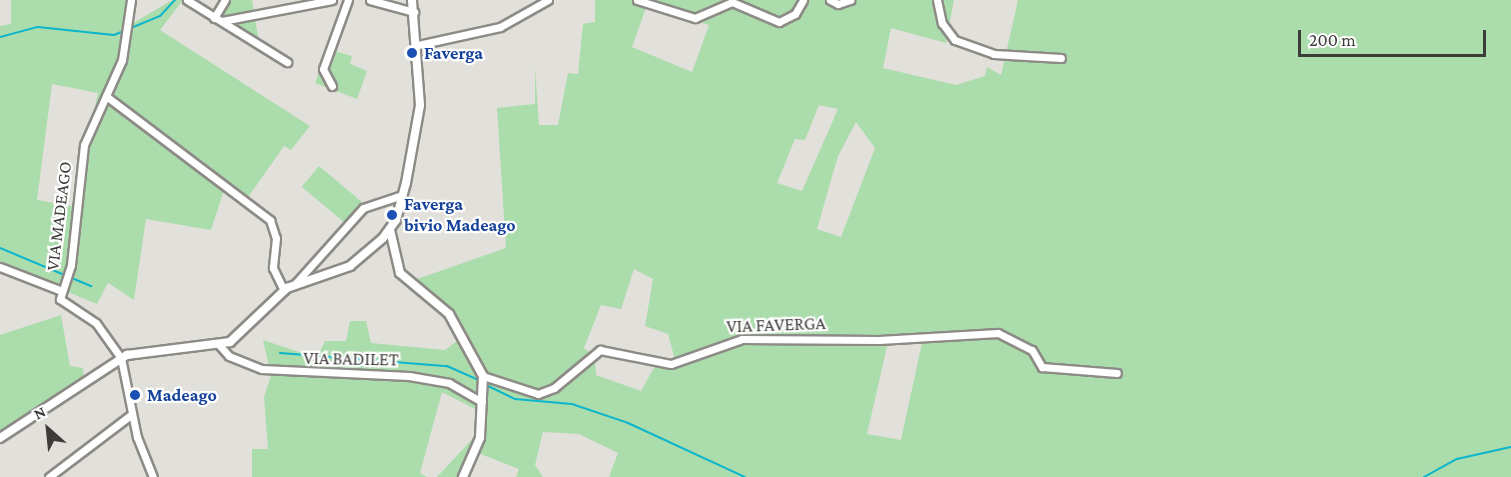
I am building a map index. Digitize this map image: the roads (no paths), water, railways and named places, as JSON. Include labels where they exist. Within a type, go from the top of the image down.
[{"type":"street","name":"VIA MADEAGO","points":[[131,0],[122,60],[84,145],[69,274],[62,291],[62,305],[92,319],[121,358],[132,414],[153,477]]},
{"type":"street","points":[[187,0],[286,62]]},
{"type":"street","points":[[218,19],[225,0]]},
{"type":"street","points":[[218,19],[332,0]]},
{"type":"street","points":[[332,86],[323,69],[348,0]]},
{"type":"street","points":[[370,0],[414,12]]},
{"type":"street","points":[[0,438],[121,358],[147,349],[220,346],[237,338],[284,291],[294,285],[350,266],[390,230],[402,195],[420,105],[418,45],[412,0]]},
{"type":"street","points":[[418,45],[500,27],[548,0]]},
{"type":"street","points":[[637,0],[695,18],[732,2],[779,22],[795,14],[803,0]]},
{"type":"street","points":[[830,0],[838,4],[850,0]]},
{"type":"street","points":[[937,0],[942,23],[955,40],[994,54],[1060,58]]},
{"type":"street","points":[[106,96],[270,220],[276,238],[273,268],[284,291]]},
{"type":"street","points":[[294,285],[363,208],[402,195]]},
{"type":"street","points":[[390,230],[400,273],[449,314],[483,376],[480,438],[463,477]]},
{"type":"street","points":[[0,267],[62,291]]},
{"type":"street","name":"VIA FAVERGA","points":[[483,376],[538,394],[554,388],[600,350],[671,364],[733,340],[923,338],[998,333],[1032,350],[1042,368],[1117,373]]},
{"type":"street","name":"VIA BADILET","points":[[220,346],[229,356],[262,369],[409,376],[448,383],[482,402]]},
{"type":"street","points":[[49,477],[132,414]]},
{"type":"waterway","points":[[0,37],[38,27],[114,35],[160,16],[175,0]]},
{"type":"waterway","points":[[0,248],[91,286]]},
{"type":"waterway","points":[[280,353],[447,366],[480,381]]},
{"type":"waterway","points":[[484,384],[515,399],[572,404],[628,423],[745,477]]},
{"type":"waterway","points":[[1424,477],[1457,459],[1511,447]]},
{"type":"place","name":"Faverga","points":[[412,53]]},
{"type":"place","name":"Faverga bivio Madeago","points":[[392,215]]},
{"type":"place","name":"Madeago","points":[[135,395]]}]
